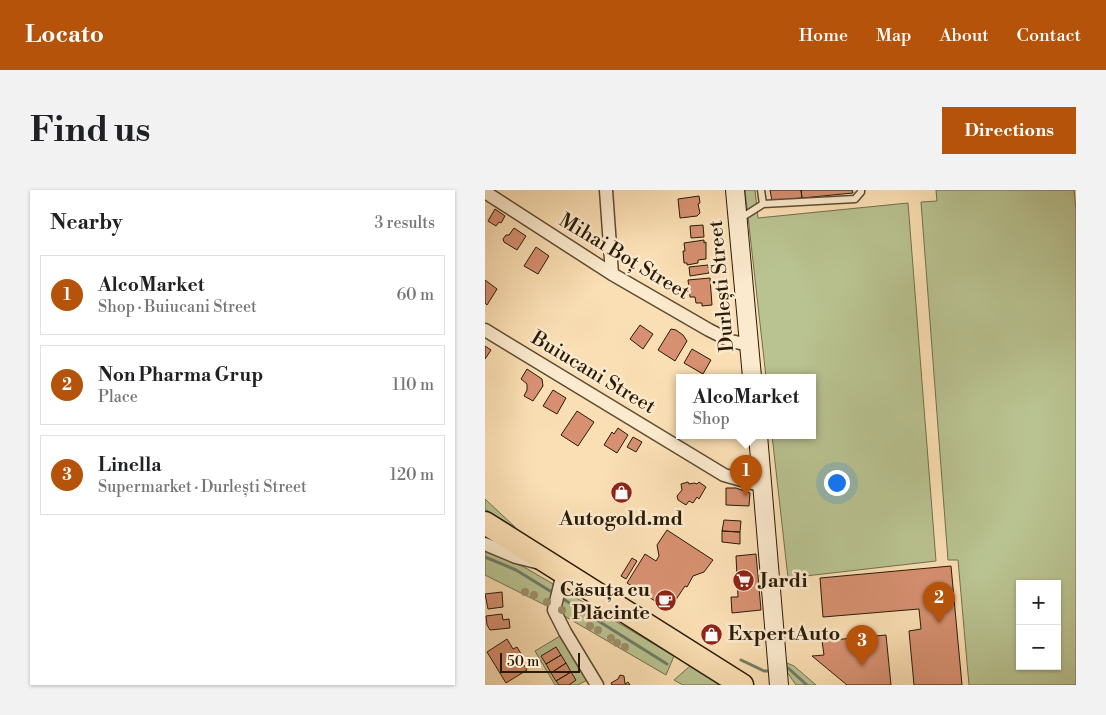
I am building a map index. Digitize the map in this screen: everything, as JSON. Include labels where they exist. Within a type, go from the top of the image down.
[{"type":"highway","points":[[485,523],[558,583],[742,685]]},
{"type":"street","points":[[606,190],[612,274]]},
{"type":"street","name":"Durlești Street","points":[[735,190],[752,374]]},
{"type":"street","name":"Mihai Boț Street","points":[[492,194],[612,274],[709,330],[731,341],[749,345]]},
{"type":"street","name":"Buiucani Street","points":[[485,330],[724,475],[763,486]]},
{"type":"street","points":[[757,439],[779,685]]},
{"type":"street","points":[[485,544],[516,557],[558,583],[554,610],[597,685]]},
{"type":"lane","points":[[761,190],[763,204]]},
{"type":"lane","points":[[737,220],[763,204],[855,199],[861,190]]},
{"type":"green space","points":[[745,190],[755,190],[758,218],[908,203],[936,561],[788,578],[772,439],[816,439],[816,374],[766,374]]},
{"type":"green space","points":[[936,190],[1074,190],[1076,210],[1076,685],[969,685],[958,560],[948,560],[921,202],[937,201]]},
{"type":"green space","points":[[485,499],[516,528],[485,509]]},
{"type":"green space","points":[[485,551],[524,567],[553,584],[549,607],[485,575]]},
{"type":"green space","points":[[563,590],[674,656],[666,675],[561,614]]},
{"type":"green space","points":[[560,636],[587,680],[578,685],[555,685],[535,651]]},
{"type":"green space","points":[[787,663],[794,666],[816,685],[796,685],[787,672]]},
{"type":"green space","points":[[690,666],[721,685],[683,685],[674,680]]},
{"type":"building","points":[[770,190],[801,190],[802,198],[772,201]]},
{"type":"building","points":[[801,190],[852,190],[853,193],[802,198]]},
{"type":"building","points":[[699,196],[700,213],[697,216],[680,218],[678,199]]},
{"type":"building","points":[[495,209],[505,216],[501,223],[499,222],[496,226],[488,221]]},
{"type":"building","points":[[703,225],[704,237],[691,238],[690,226]]},
{"type":"building","points":[[514,228],[526,236],[517,250],[504,242],[503,239]]},
{"type":"building","points":[[704,240],[704,243],[706,242],[706,259],[687,265],[687,263],[684,263],[684,243]]},
{"type":"building","points":[[536,247],[549,256],[538,274],[524,266]]},
{"type":"building","points":[[708,265],[709,273],[690,276],[689,267]]},
{"type":"building","points":[[710,278],[712,305],[702,306],[702,303],[696,303],[695,297],[690,297],[688,280]]},
{"type":"building","points":[[485,280],[497,289],[487,305],[485,303]]},
{"type":"building","points":[[640,325],[653,334],[643,349],[630,339]]},
{"type":"building","points":[[671,329],[683,335],[687,341],[675,361],[658,350]]},
{"type":"building","points":[[485,346],[491,350],[485,359]]},
{"type":"building","points":[[692,349],[711,360],[703,374],[684,363]]},
{"type":"building","points":[[527,369],[542,379],[543,386],[533,401],[524,396],[527,384],[521,379]]},
{"type":"building","points":[[553,390],[566,398],[557,414],[543,406]]},
{"type":"building","points":[[577,411],[594,422],[578,446],[561,435]]},
{"type":"building","points":[[618,428],[628,435],[617,453],[604,445],[612,432],[614,434]]},
{"type":"building","points":[[633,437],[642,442],[636,452],[627,447]]},
{"type":"building","points":[[688,482],[689,484],[697,484],[699,482],[706,487],[699,499],[697,497],[693,503],[689,501],[686,505],[678,500],[677,496],[682,490],[681,484]]},
{"type":"building","points":[[619,488],[626,493],[622,498],[616,494]]},
{"type":"building","points":[[726,488],[736,488],[750,493],[749,506],[726,505]]},
{"type":"building","points":[[724,520],[741,521],[740,532],[722,531]]},
{"type":"building","points":[[667,530],[713,560],[704,572],[693,576],[669,610],[627,583],[645,554],[656,561],[659,556],[657,545]]},
{"type":"building","points":[[722,531],[740,532],[740,544],[722,542]]},
{"type":"building","points":[[756,554],[761,610],[732,613],[731,597],[738,597],[736,556]]},
{"type":"building","points":[[632,558],[637,561],[626,579],[621,576]]},
{"type":"building","points":[[951,566],[962,685],[914,685],[909,631],[921,629],[919,609],[823,617],[820,578]]},
{"type":"building","points":[[502,592],[503,607],[488,609],[485,594]]},
{"type":"building","points":[[502,614],[503,620],[509,619],[510,628],[490,630],[487,625],[486,616]]},
{"type":"building","name":"ExpertAuto","points":[[709,626],[717,631],[713,637],[703,631]]},
{"type":"building","points":[[754,633],[760,634],[759,643],[754,642]]},
{"type":"building","points":[[886,635],[891,685],[847,685],[812,656],[824,655],[822,641]]},
{"type":"building","points":[[507,639],[513,649],[517,647],[523,657],[520,659],[527,670],[506,683],[487,652]]},
{"type":"building","points":[[556,647],[561,655],[546,664],[541,656]]},
{"type":"building","points":[[561,655],[566,663],[551,673],[546,664]]},
{"type":"building","points":[[566,663],[571,672],[556,681],[551,673]]},
{"type":"building","points":[[571,672],[576,680],[569,685],[559,685],[556,681]]},
{"type":"building","points":[[620,675],[624,676],[625,684],[628,682],[630,685],[612,685],[611,683],[618,679]]},
{"type":"waterway","points":[[485,557],[516,570],[555,594]]},
{"type":"waterway","points":[[560,597],[667,664]]},
{"type":"waterway","points":[[741,660],[764,671],[768,671]]},
{"type":"waterway","points":[[788,668],[807,685]]},
{"type":"place","name":"Autogold.md","points":[[621,493]]},
{"type":"place","name":"AlcoMarket","points":[[746,496]]},
{"type":"place","name":"Jardi","points":[[744,581]]},
{"type":"place","name":"Căsuța cu Plăcinte","points":[[666,601]]},
{"type":"place","name":"Non Pharma Grup","points":[[939,623]]},
{"type":"place","name":"ExpertAuto","points":[[712,634]]},
{"type":"place","name":"Linella","points":[[862,666]]}]
